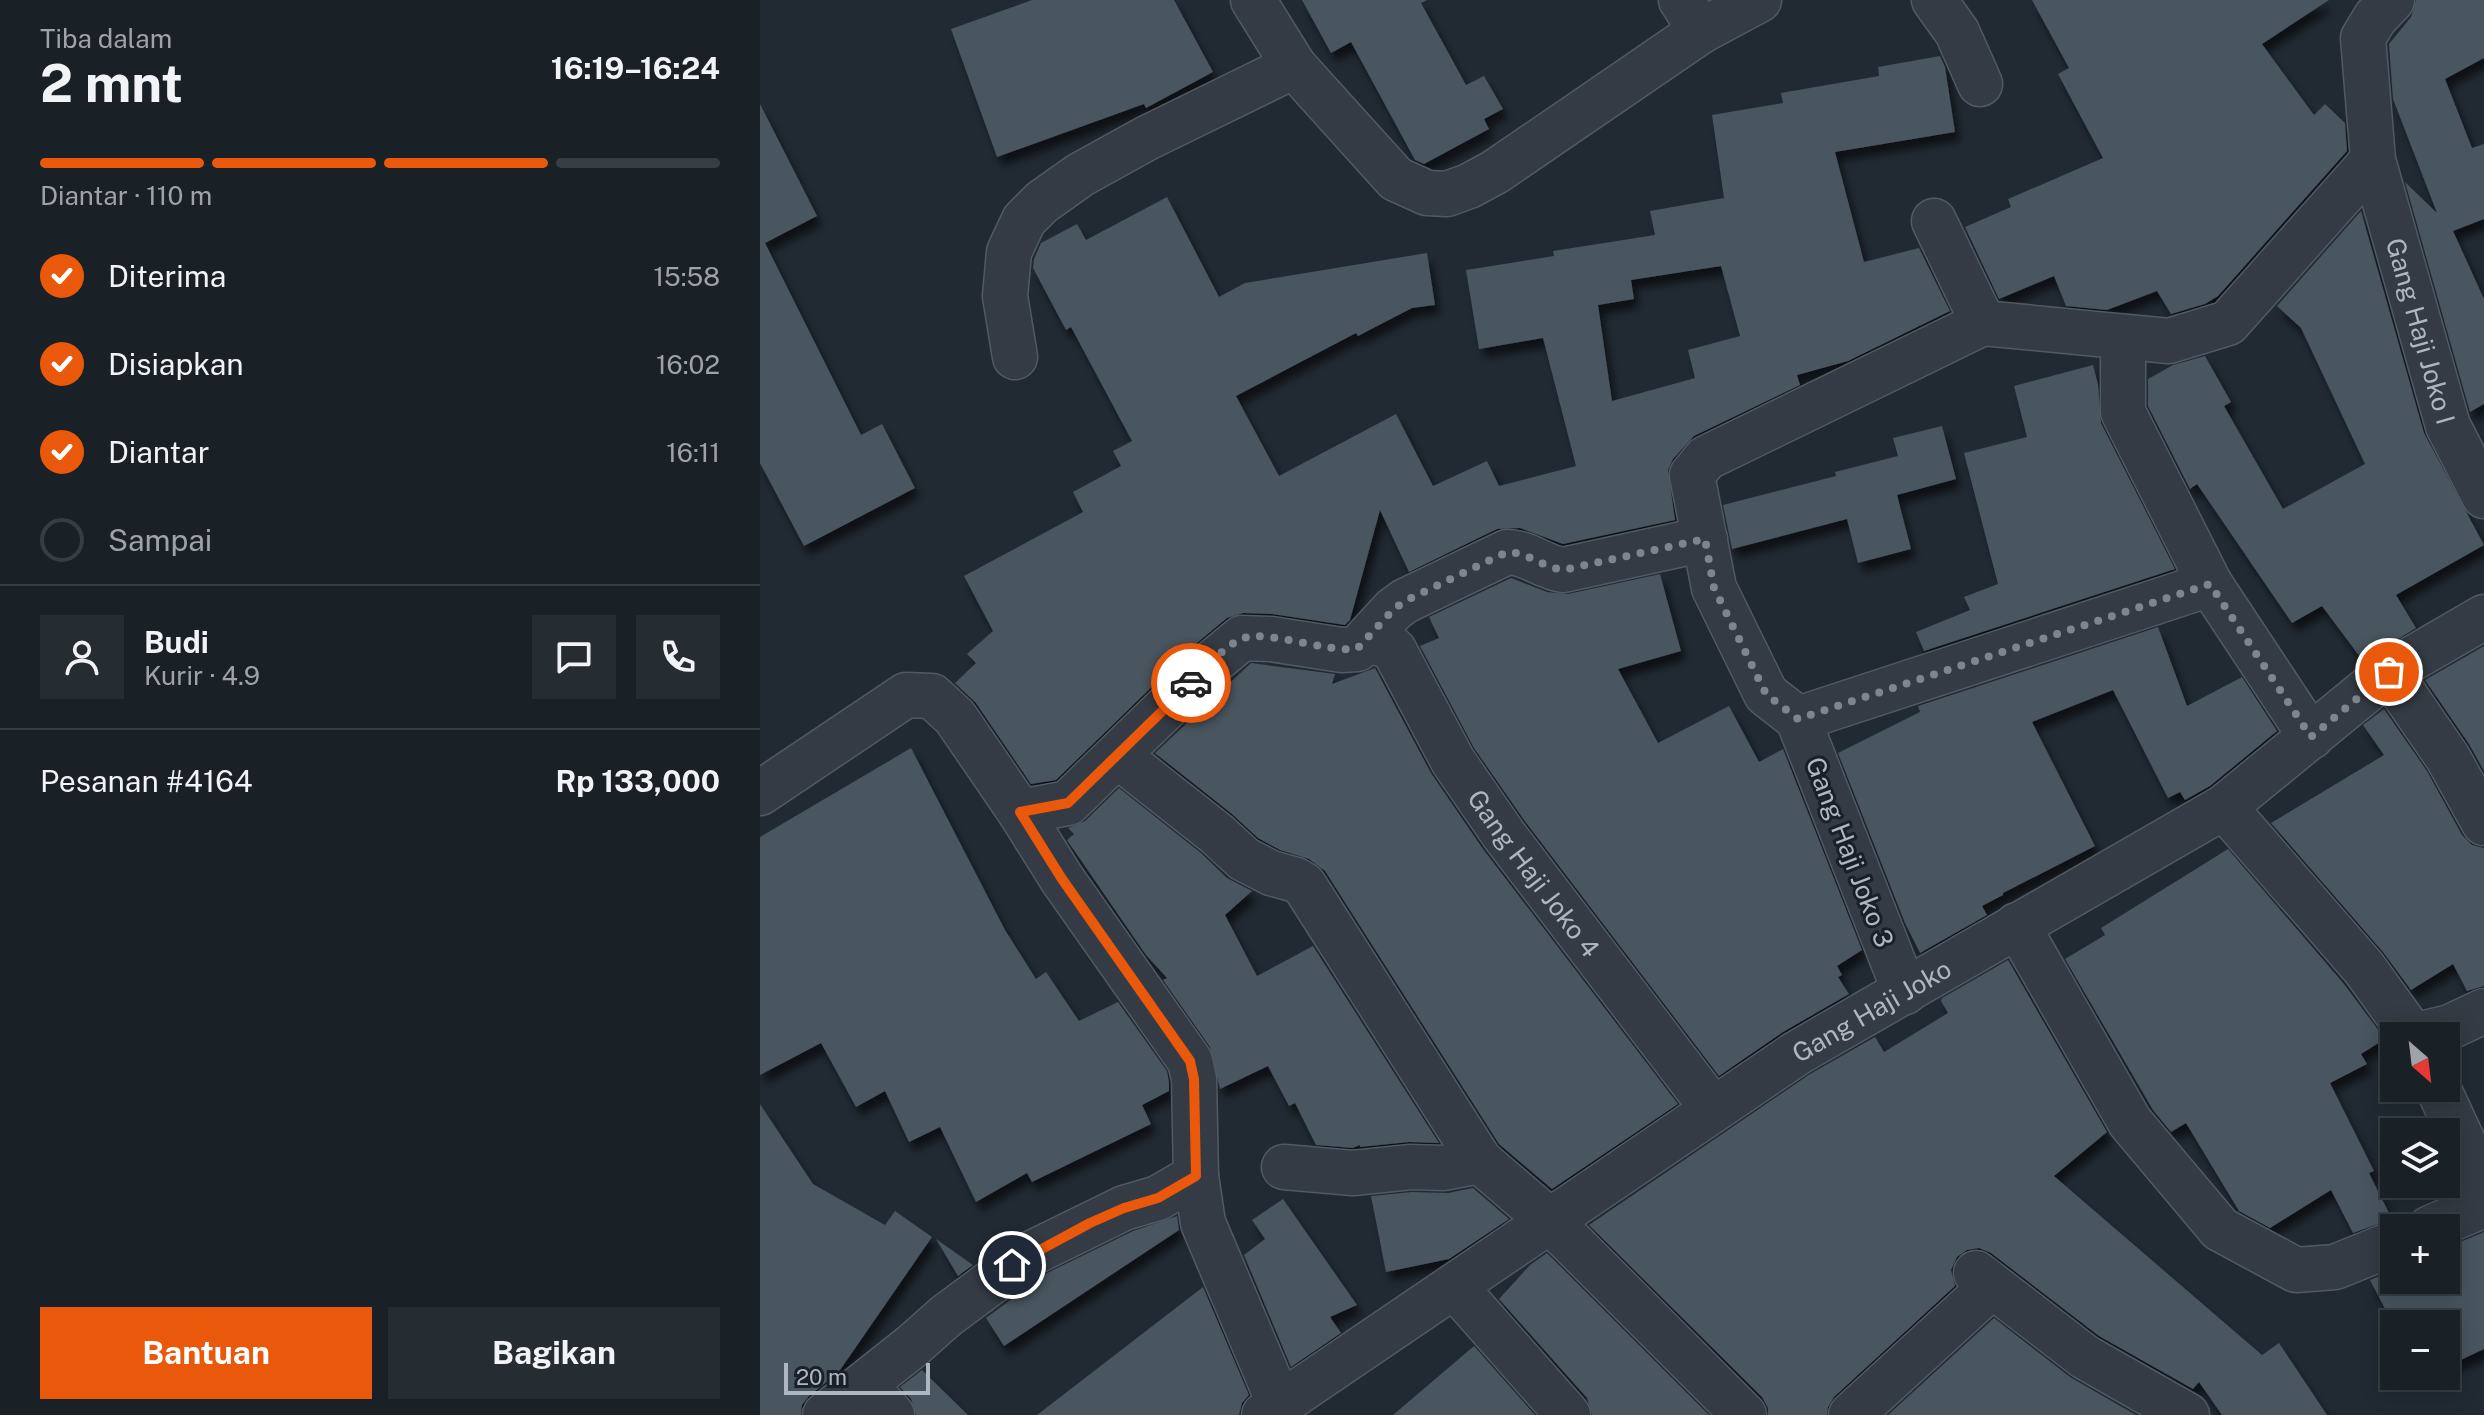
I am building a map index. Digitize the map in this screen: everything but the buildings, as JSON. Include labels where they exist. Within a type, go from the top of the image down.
[{"type":"street","points":[[1253,0],[1294,66],[1396,179],[1427,193],[1447,194],[1495,172],[1691,16],[1759,0]]},
{"type":"street","points":[[1934,0],[1957,32],[1980,84]]},
{"type":"street","name":"Gang Haji Joko I","points":[[2392,0],[2375,18],[2363,38],[2373,160],[2448,426],[2484,496]]},
{"type":"street","points":[[1015,357],[1005,296],[1009,252],[1024,220],[1042,202],[1080,175],[1147,138],[1294,66]]},
{"type":"street","points":[[2210,584],[1798,719],[1766,694],[1714,588],[1692,475],[1706,458],[1983,323],[2169,341],[2228,323],[2373,160]]},
{"type":"street","points":[[1934,221],[1983,323]]},
{"type":"street","points":[[2123,337],[2123,412],[2210,584],[2311,737]]},
{"type":"street","points":[[1020,812],[1068,803],[1214,661],[1242,638],[1262,637],[1342,650],[1357,649],[1405,601],[1507,552],[1522,552],[1548,568],[1563,570],[1705,539]]},
{"type":"street","name":"Gang Haji Joko","points":[[1272,1410],[1797,1053],[2224,807],[2389,672],[2484,617]]},
{"type":"street","name":"Gang Haji Joko 4","points":[[1366,641],[1387,645],[1394,650],[1453,761],[1504,835],[1713,1109]]},
{"type":"street","points":[[2389,672],[2448,758],[2484,823]]},
{"type":"street","points":[[760,793],[906,695],[932,696],[955,717],[1062,879],[1190,1061],[1194,1079],[1196,1176],[1203,1223],[1272,1410]]},
{"type":"street","name":"Gang Haji Joko 3","points":[[1798,719],[1905,992]]},
{"type":"street","points":[[1118,756],[1244,859],[1304,885],[1480,1161],[1550,1221],[1744,1415]]},
{"type":"street","points":[[2224,807],[2364,968],[2403,1022]]},
{"type":"street","points":[[2017,925],[2130,1122],[2220,1229],[2296,1270],[2335,1267],[2380,1249]]},
{"type":"street","points":[[2460,1022],[2484,1011]]},
{"type":"street","points":[[2445,1102],[2484,1187]]},
{"type":"street","points":[[1284,1167],[1353,1173],[1411,1167],[1444,1168],[1480,1161]]},
{"type":"street","points":[[825,1415],[878,1400],[946,1316],[1028,1255],[1124,1208],[1158,1198],[1196,1176]]},
{"type":"street","points":[[2460,1215],[2484,1205]]},
{"type":"street","points":[[1851,1415],[1984,1279],[2085,1357],[2187,1415]]},
{"type":"street","points":[[1454,1286],[1568,1415]]},
{"type":"way so far","points":[[1191,683],[1242,638],[1252,636],[1342,650],[1357,649],[1405,601],[1507,552],[1522,552],[1548,568],[1563,570],[1705,539],[1714,588],[1766,694],[1798,719],[2210,584],[2311,737],[2389,672]]},
{"type":"route","points":[[1012,1265],[1090,1223],[1158,1198],[1196,1176],[1194,1079],[1190,1061],[1062,879],[1020,812],[1068,803],[1191,683]]}]
